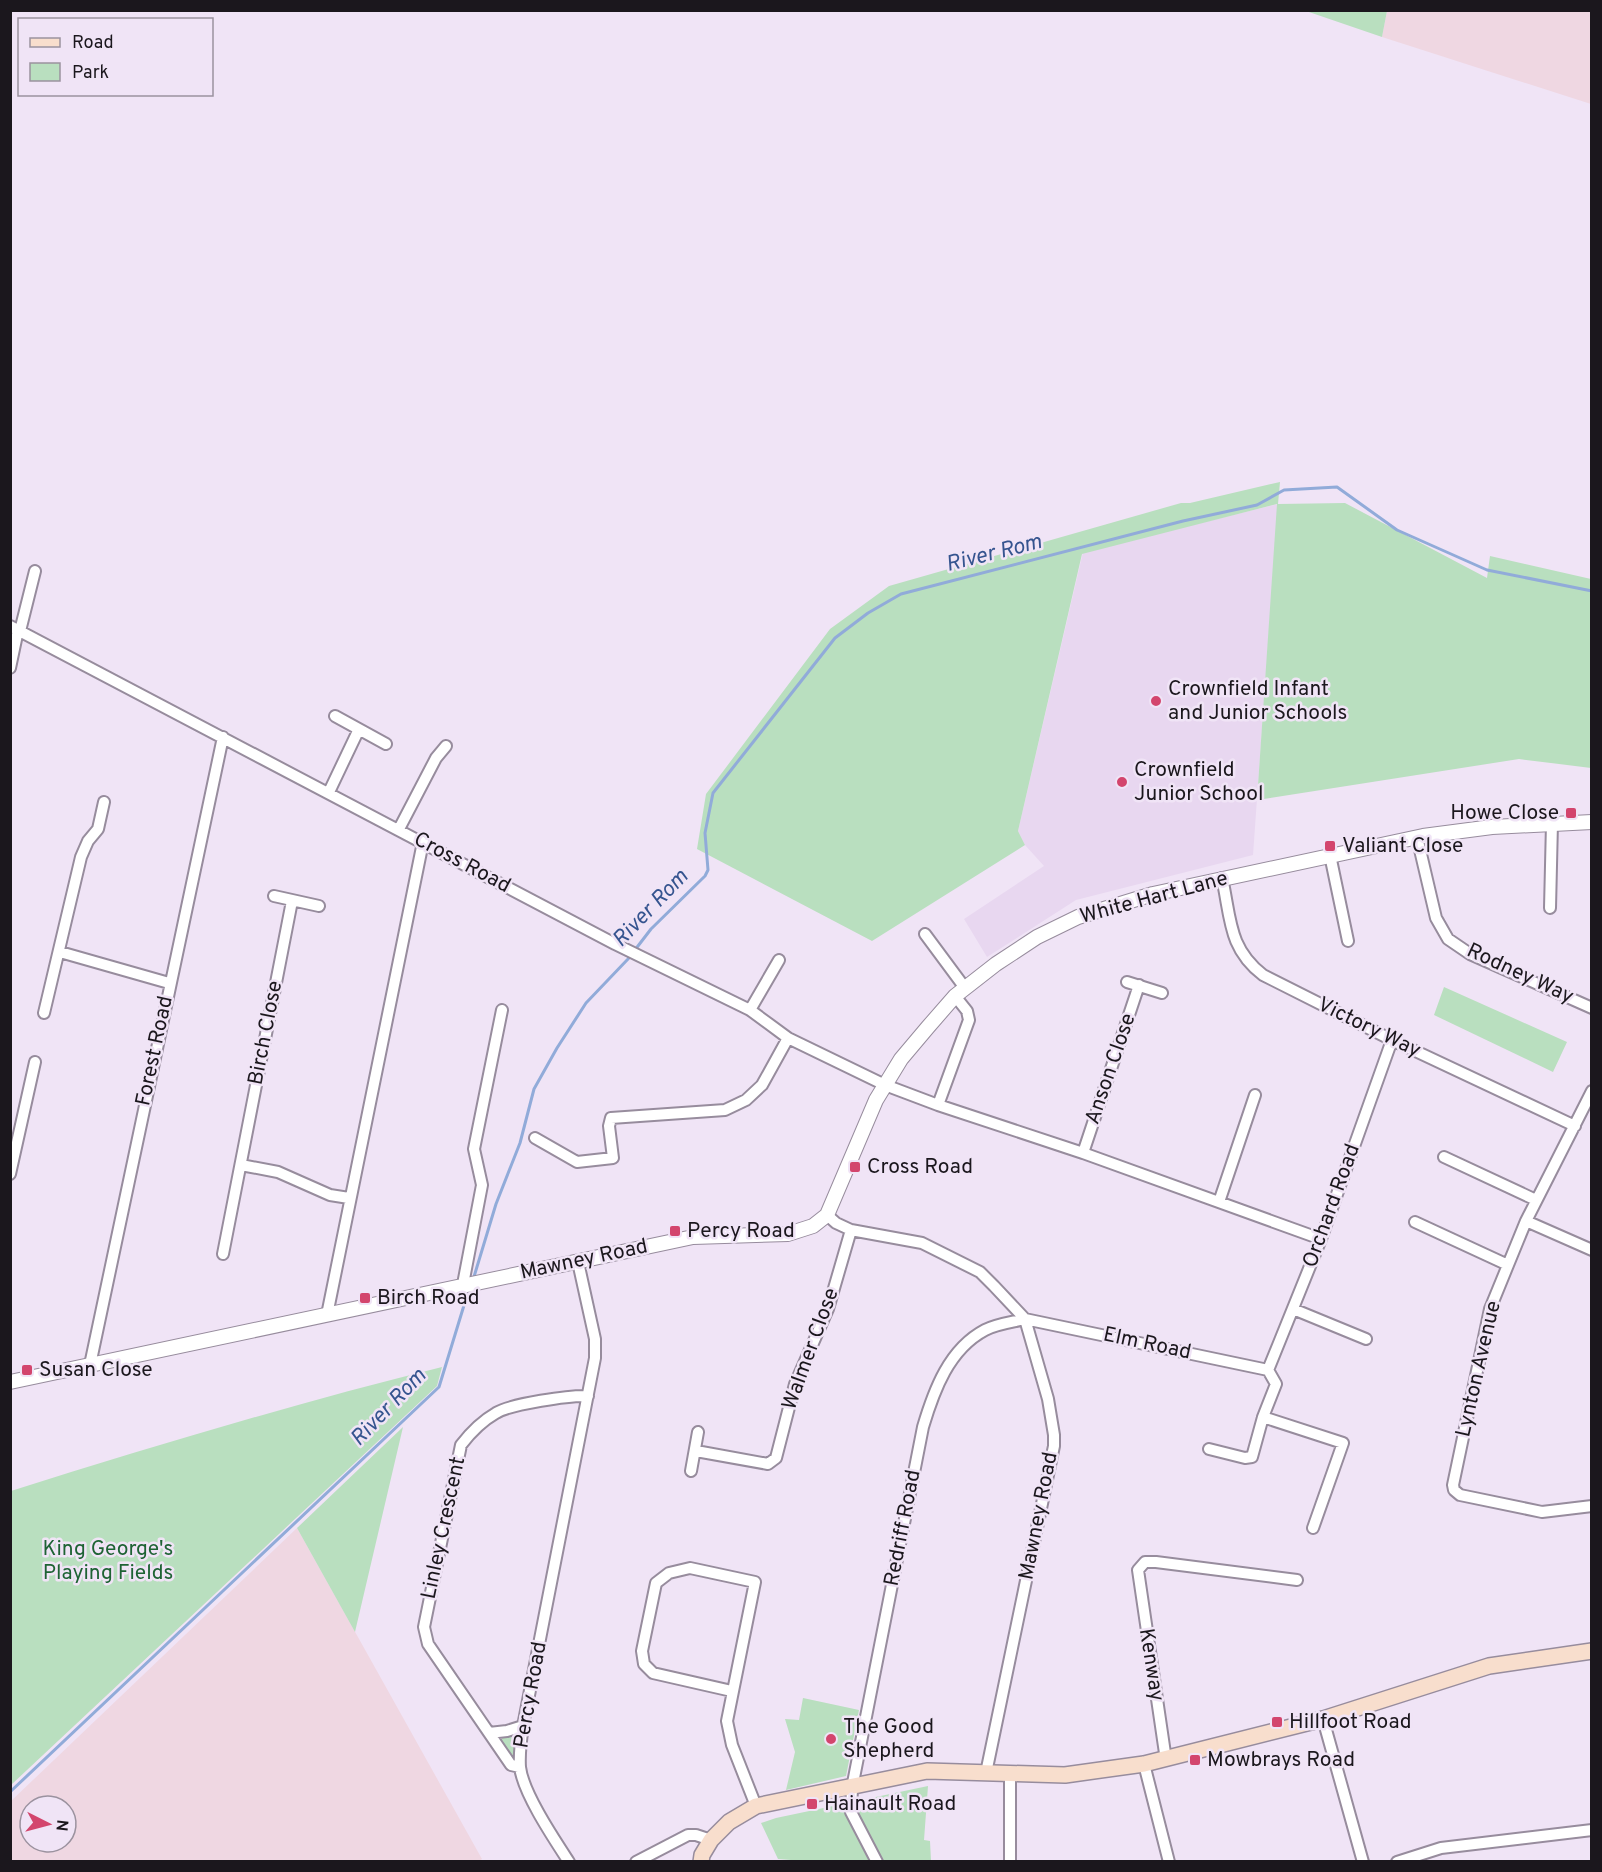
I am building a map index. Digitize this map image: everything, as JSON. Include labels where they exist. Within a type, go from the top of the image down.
[{"type":"main road","points":[[701,1862],[702,1855],[711,1840],[729,1821],[756,1806],[927,1771],[1065,1775],[1166,1760],[1323,1719],[1489,1666],[1592,1651]]},
{"type":"street","points":[[10,668],[16,629],[35,571]]},
{"type":"street","name":"Cross Road","points":[[16,629],[615,944],[750,1010],[788,1038],[885,1085],[1083,1153],[1321,1239]]},
{"type":"street","points":[[335,716],[386,744]]},
{"type":"street","points":[[329,792],[359,729]]},
{"type":"street","name":"Forest Road","points":[[90,1365],[169,983],[223,737]]},
{"type":"street","points":[[399,829],[436,758],[446,746]]},
{"type":"street","points":[[44,1013],[81,857],[88,841],[98,829],[104,802]]},
{"type":"street","name":"White Hart Lane","points":[[827,1215],[867,1119],[901,1059],[960,992],[996,964],[1037,937],[1078,917],[1153,894],[1330,855],[1417,837],[1472,829],[1592,822]]},
{"type":"street","points":[[1550,908],[1552,823]]},
{"type":"street","name":"Rodney Way","points":[[1417,837],[1436,918],[1448,939],[1470,954],[1592,1008]]},
{"type":"street","points":[[327,1315],[423,842]]},
{"type":"street","points":[[1330,855],[1348,941]]},
{"type":"street","name":"Victory Way","points":[[1222,878],[1233,936],[1242,955],[1263,975],[1392,1040],[1575,1126]]},
{"type":"street","points":[[274,896],[319,906]]},
{"type":"street","name":"Birch Close","points":[[223,1254],[292,901]]},
{"type":"street","points":[[925,934],[960,992],[969,1020],[938,1105]]},
{"type":"street","points":[[60,952],[169,983]]},
{"type":"street","points":[[750,1010],[779,960]]},
{"type":"street","name":"Anson Close","points":[[1127,982],[1162,993]]},
{"type":"street","name":"Anson Close","points":[[1083,1153],[1139,986]]},
{"type":"street","points":[[471,1284],[464,1280],[482,1185],[474,1149],[502,1010]]},
{"type":"street","points":[[535,1138],[577,1162],[613,1158],[609,1126],[611,1118],[725,1110],[746,1100],[762,1085],[788,1038]]},
{"type":"street","name":"Orchard Road","points":[[1268,1370],[1321,1239],[1392,1040]]},
{"type":"street","points":[[11,1174],[35,1062]]},
{"type":"street","name":"Lynton Avenue","points":[[1592,1091],[1526,1221],[1490,1309],[1453,1485],[1454,1490],[1460,1495],[1542,1512],[1592,1506]]},
{"type":"street","points":[[1219,1202],[1255,1095]]},
{"type":"street","points":[[1444,1157],[1536,1200]]},
{"type":"street","points":[[241,1165],[278,1172],[330,1195],[349,1198]]},
{"type":"street","name":"Mawney Road","points":[[10,1382],[693,1237],[788,1234],[813,1226],[827,1215],[851,1230],[922,1243],[980,1272],[1025,1319],[1048,1399],[1054,1434],[1054,1446],[986,1773]]},
{"type":"street","points":[[1526,1221],[1592,1250]]},
{"type":"street","points":[[1415,1222],[1508,1265]]},
{"type":"street","name":"Walmer Close","points":[[696,1451],[768,1464],[776,1458],[795,1384],[828,1309],[851,1230]]},
{"type":"street","name":"Percy Road","points":[[521,1771],[523,1726],[595,1358],[595,1339],[578,1262]]},
{"type":"street","points":[[1293,1309],[1366,1338]]},
{"type":"street","name":"Elm Road","points":[[1025,1319],[1268,1370]]},
{"type":"street","name":"Redriff Road","points":[[877,1862],[851,1812],[852,1788],[923,1427],[931,1399],[947,1367],[964,1344],[986,1329],[1025,1319]]},
{"type":"street","points":[[1209,1449],[1245,1458],[1252,1457],[1263,1417],[1276,1384],[1268,1370]]},
{"type":"street","name":"Linley Crescent","points":[[569,1862],[525,1787],[521,1771],[511,1765],[428,1644],[424,1627],[461,1444],[474,1429],[498,1411],[550,1400],[588,1396]]},
{"type":"street","points":[[1263,1417],[1343,1443],[1312,1528]]},
{"type":"street","points":[[691,1471],[698,1432]]},
{"type":"street","name":"Kenway","points":[[1166,1760],[1138,1570],[1145,1563],[1156,1562],[1297,1580]]},
{"type":"street","points":[[732,1690],[653,1672],[644,1664],[642,1651],[656,1582],[669,1573],[690,1568],[755,1582],[727,1721],[732,1745],[756,1806]]},
{"type":"street","points":[[1323,1719],[1363,1862]]},
{"type":"street","points":[[489,1733],[523,1726]]},
{"type":"street","points":[[1144,1764],[1169,1862]]},
{"type":"street","points":[[1010,1774],[1010,1862]]},
{"type":"street","points":[[1397,1862],[1441,1848],[1592,1830]]},
{"type":"street","points":[[636,1862],[688,1835],[696,1834],[711,1840]]},
{"type":"shaded area","points":[[1387,11],[1591,11],[1591,104],[1382,37]]},
{"type":"shaded area","name":"Crownfield Infant and Junior Schools","points":[[1278,504],[1253,855],[1076,900],[987,957],[964,919],[1044,866],[1025,845],[1018,831],[1083,552]]},
{"type":"shaded area","points":[[297,1528],[482,1859],[477,1862],[11,1862],[11,1801],[18,1794],[18,1854],[78,1854],[78,1794],[18,1794]]},
{"type":"green space","points":[[1387,10],[1382,37],[1306,11]]},
{"type":"green space","points":[[1280,482],[1278,504],[1345,503],[1487,578],[1490,556],[1591,579],[1591,768],[1519,759],[1257,800],[1277,504],[1082,554],[1018,831],[1025,845],[872,941],[697,849],[706,794],[830,629],[889,586],[1181,503],[1190,503]]},
{"type":"green space","points":[[1444,987],[1567,1042],[1553,1072],[1434,1015]]},
{"type":"green space","name":"King George's Playing Fields","points":[[442,1367],[437,1386],[11,1785],[11,1491],[225,1426]]},
{"type":"green space","points":[[403,1427],[355,1632],[297,1528]]},
{"type":"green space","points":[[803,1698],[859,1710],[846,1776],[786,1790],[795,1752],[785,1719],[799,1720]]},
{"type":"green space","points":[[514,1735],[512,1757],[500,1741],[503,1737]]},
{"type":"green space","points":[[928,1786],[924,1840],[930,1841],[931,1861],[817,1862],[778,1859],[761,1823],[776,1818]]},
{"type":"waterway","name":"River Rom","points":[[473,1280],[496,1204],[520,1143],[534,1089],[557,1048],[586,1003],[628,959],[651,929],[705,876],[708,870],[705,833],[713,793],[835,638],[868,613],[901,594],[1183,521],[1257,505],[1284,490],[1337,487],[1397,530],[1487,570],[1592,591]]},
{"type":"waterway","name":"River Rom","points":[[10,1792],[439,1387],[469,1289]]},
{"type":"place","name":"Crownfield Infant and Junior Schools","points":[[1156,701]]},
{"type":"place","name":"Crownfield Junior School","points":[[1122,782]]},
{"type":"place","name":"Howe Close","points":[[1571,813]]},
{"type":"place","name":"Valiant Close","points":[[1330,846]]},
{"type":"place","name":"Cross Road","points":[[855,1167]]},
{"type":"place","name":"Percy Road","points":[[675,1231]]},
{"type":"place","name":"Birch Road","points":[[365,1298]]},
{"type":"place","name":"Susan Close","points":[[27,1370]]},
{"type":"place","name":"Hillfoot Road","points":[[1277,1722]]},
{"type":"place","name":"The Good Shepherd","points":[[831,1739]]},
{"type":"place","name":"Mowbrays Road","points":[[1195,1760]]},
{"type":"place","name":"Hainault Road","points":[[812,1804]]}]
